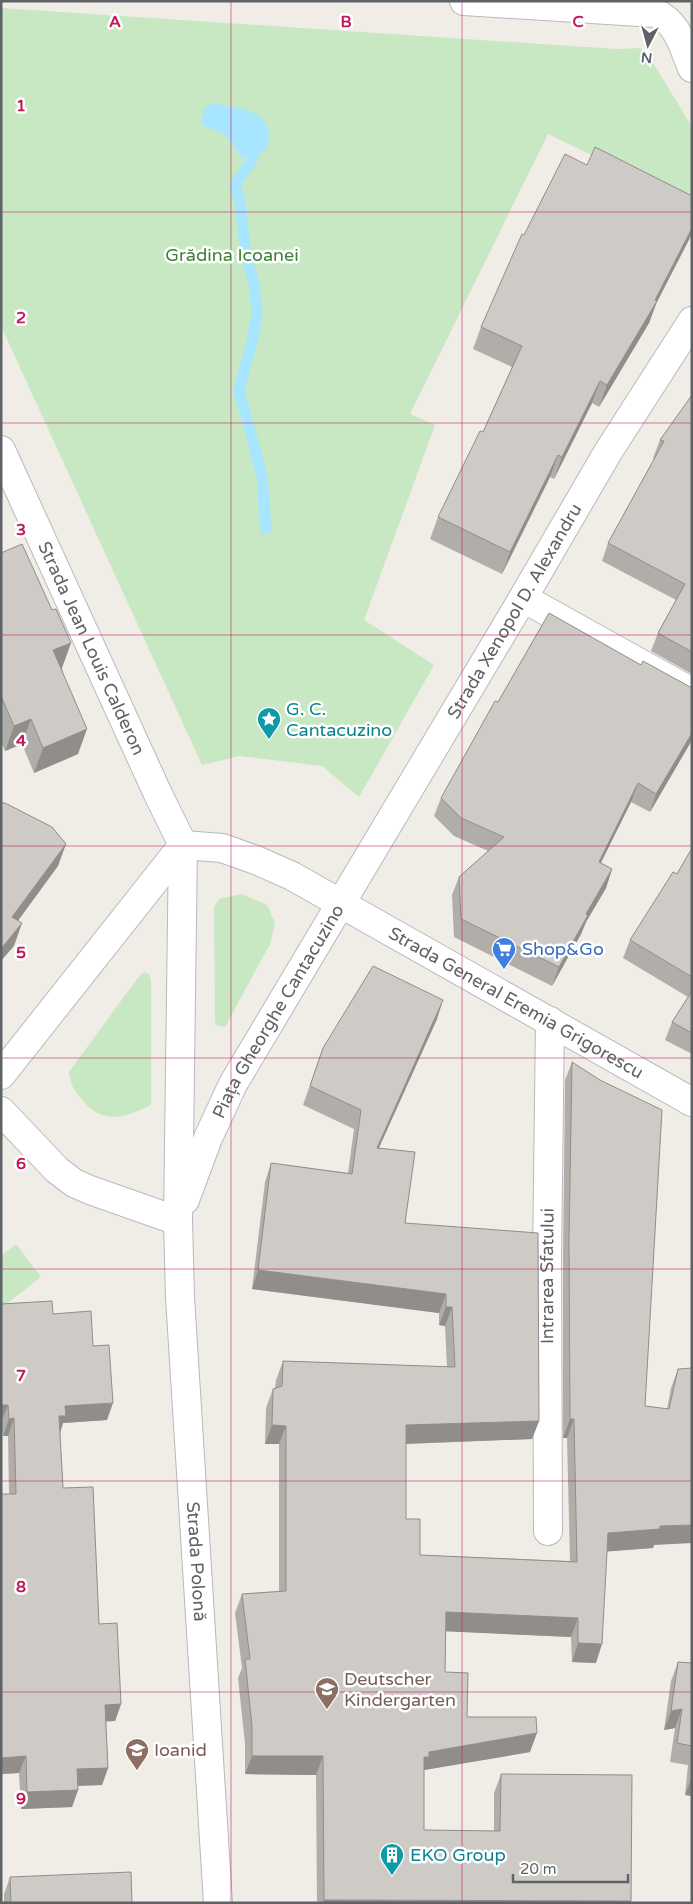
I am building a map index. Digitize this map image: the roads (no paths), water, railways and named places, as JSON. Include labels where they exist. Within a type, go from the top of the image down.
[{"type":"street","points":[[464,1],[655,13],[664,16],[671,22],[692,68]]},
{"type":"street","name":"Strada Xenopol D. Alexandru","points":[[340,904],[608,452],[692,321]]},
{"type":"street","name":"Strada Jean Louis Calderon","points":[[1,450],[157,792],[184,846]]},
{"type":"street","points":[[523,598],[692,692]]},
{"type":"street","points":[[1,1076],[184,846]]},
{"type":"street","points":[[1,1111],[57,1170],[74,1182],[90,1190],[178,1221],[184,846]]},
{"type":"street","name":"Piața Gheorghe Cantacuzino","points":[[178,1221],[221,1108],[238,1075],[340,904],[292,876],[256,860],[222,848],[184,846]]},
{"type":"street","name":"Strada General Eremia Grigorescu","points":[[340,904],[692,1102]]},
{"type":"street","name":"Intrarea Sfatului","points":[[548,1530],[547,1259],[550,1022]]},
{"type":"street","name":"Strada Polonă","points":[[178,1221],[180,1297],[218,1903]]},
{"type":"water","points":[[211,103],[243,109],[261,118],[267,126],[269,136],[267,149],[253,158],[241,157],[223,134],[201,124],[203,112]]},
{"type":"waterway","points":[[253,158],[235,185],[240,201],[246,256],[254,284],[257,313],[252,342],[239,390],[262,476],[266,529]]},
{"type":"place","name":"G. C. Cantacuzino","points":[[269,740]]},
{"type":"place","name":"Shop&Go","points":[[504,970]]},
{"type":"place","name":"Deutscher Kindergarten","points":[[327,1710]]},
{"type":"place","name":"Ioanid","points":[[137,1771]]},
{"type":"place","name":"EKO Group","points":[[392,1876]]},
{"type":"park label","name":"Grădina Icoanei","points":[[232,255]]}]
